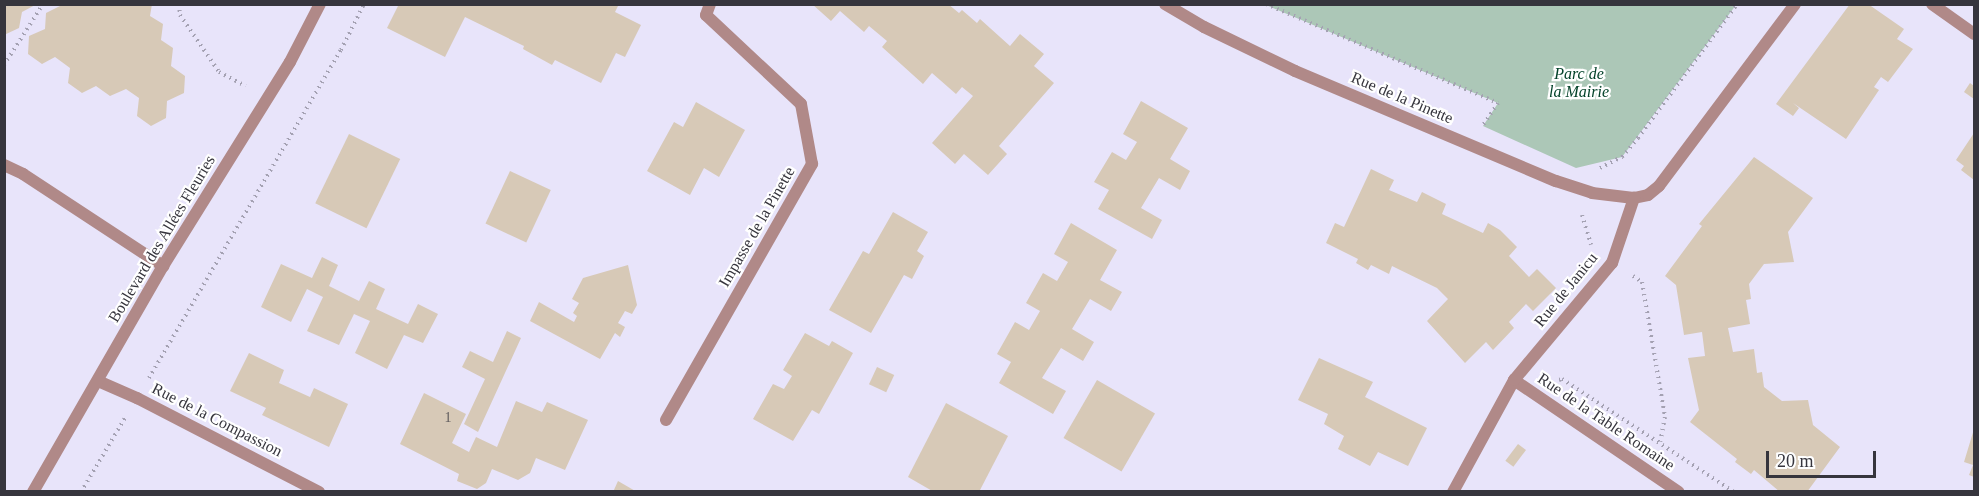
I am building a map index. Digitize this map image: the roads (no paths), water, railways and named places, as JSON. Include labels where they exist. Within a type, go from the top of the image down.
[{"type":"street","name":"Boulevard des Allées Fleuries","points":[[33,492],[163,266],[267,98],[320,4]]},
{"type":"street","name":"Impasse de la Pinette","points":[[666,420],[812,164],[801,104],[706,15],[710,4]]},
{"type":"street","name":"Rue de la Pinette","points":[[1165,4],[1204,27],[1295,71],[1556,181],[1592,193],[1634,198]]},
{"type":"street","points":[[1634,198],[1648,195],[1659,186],[1795,4]]},
{"type":"street","points":[[1932,4],[1974,34]]},
{"type":"street","points":[[4,165],[163,266]]},
{"type":"street","name":"Rue de Janicu","points":[[1453,492],[1514,380],[1612,263],[1634,198]]},
{"type":"street","name":"Rue de la Table Romaine","points":[[1514,380],[1679,492]]},
{"type":"street","name":"Rue de la Compassion","points":[[98,381],[138,398],[320,492]]},
{"type":"park label","name":"Parc de la Mairie","points":[[1579,83]]}]
